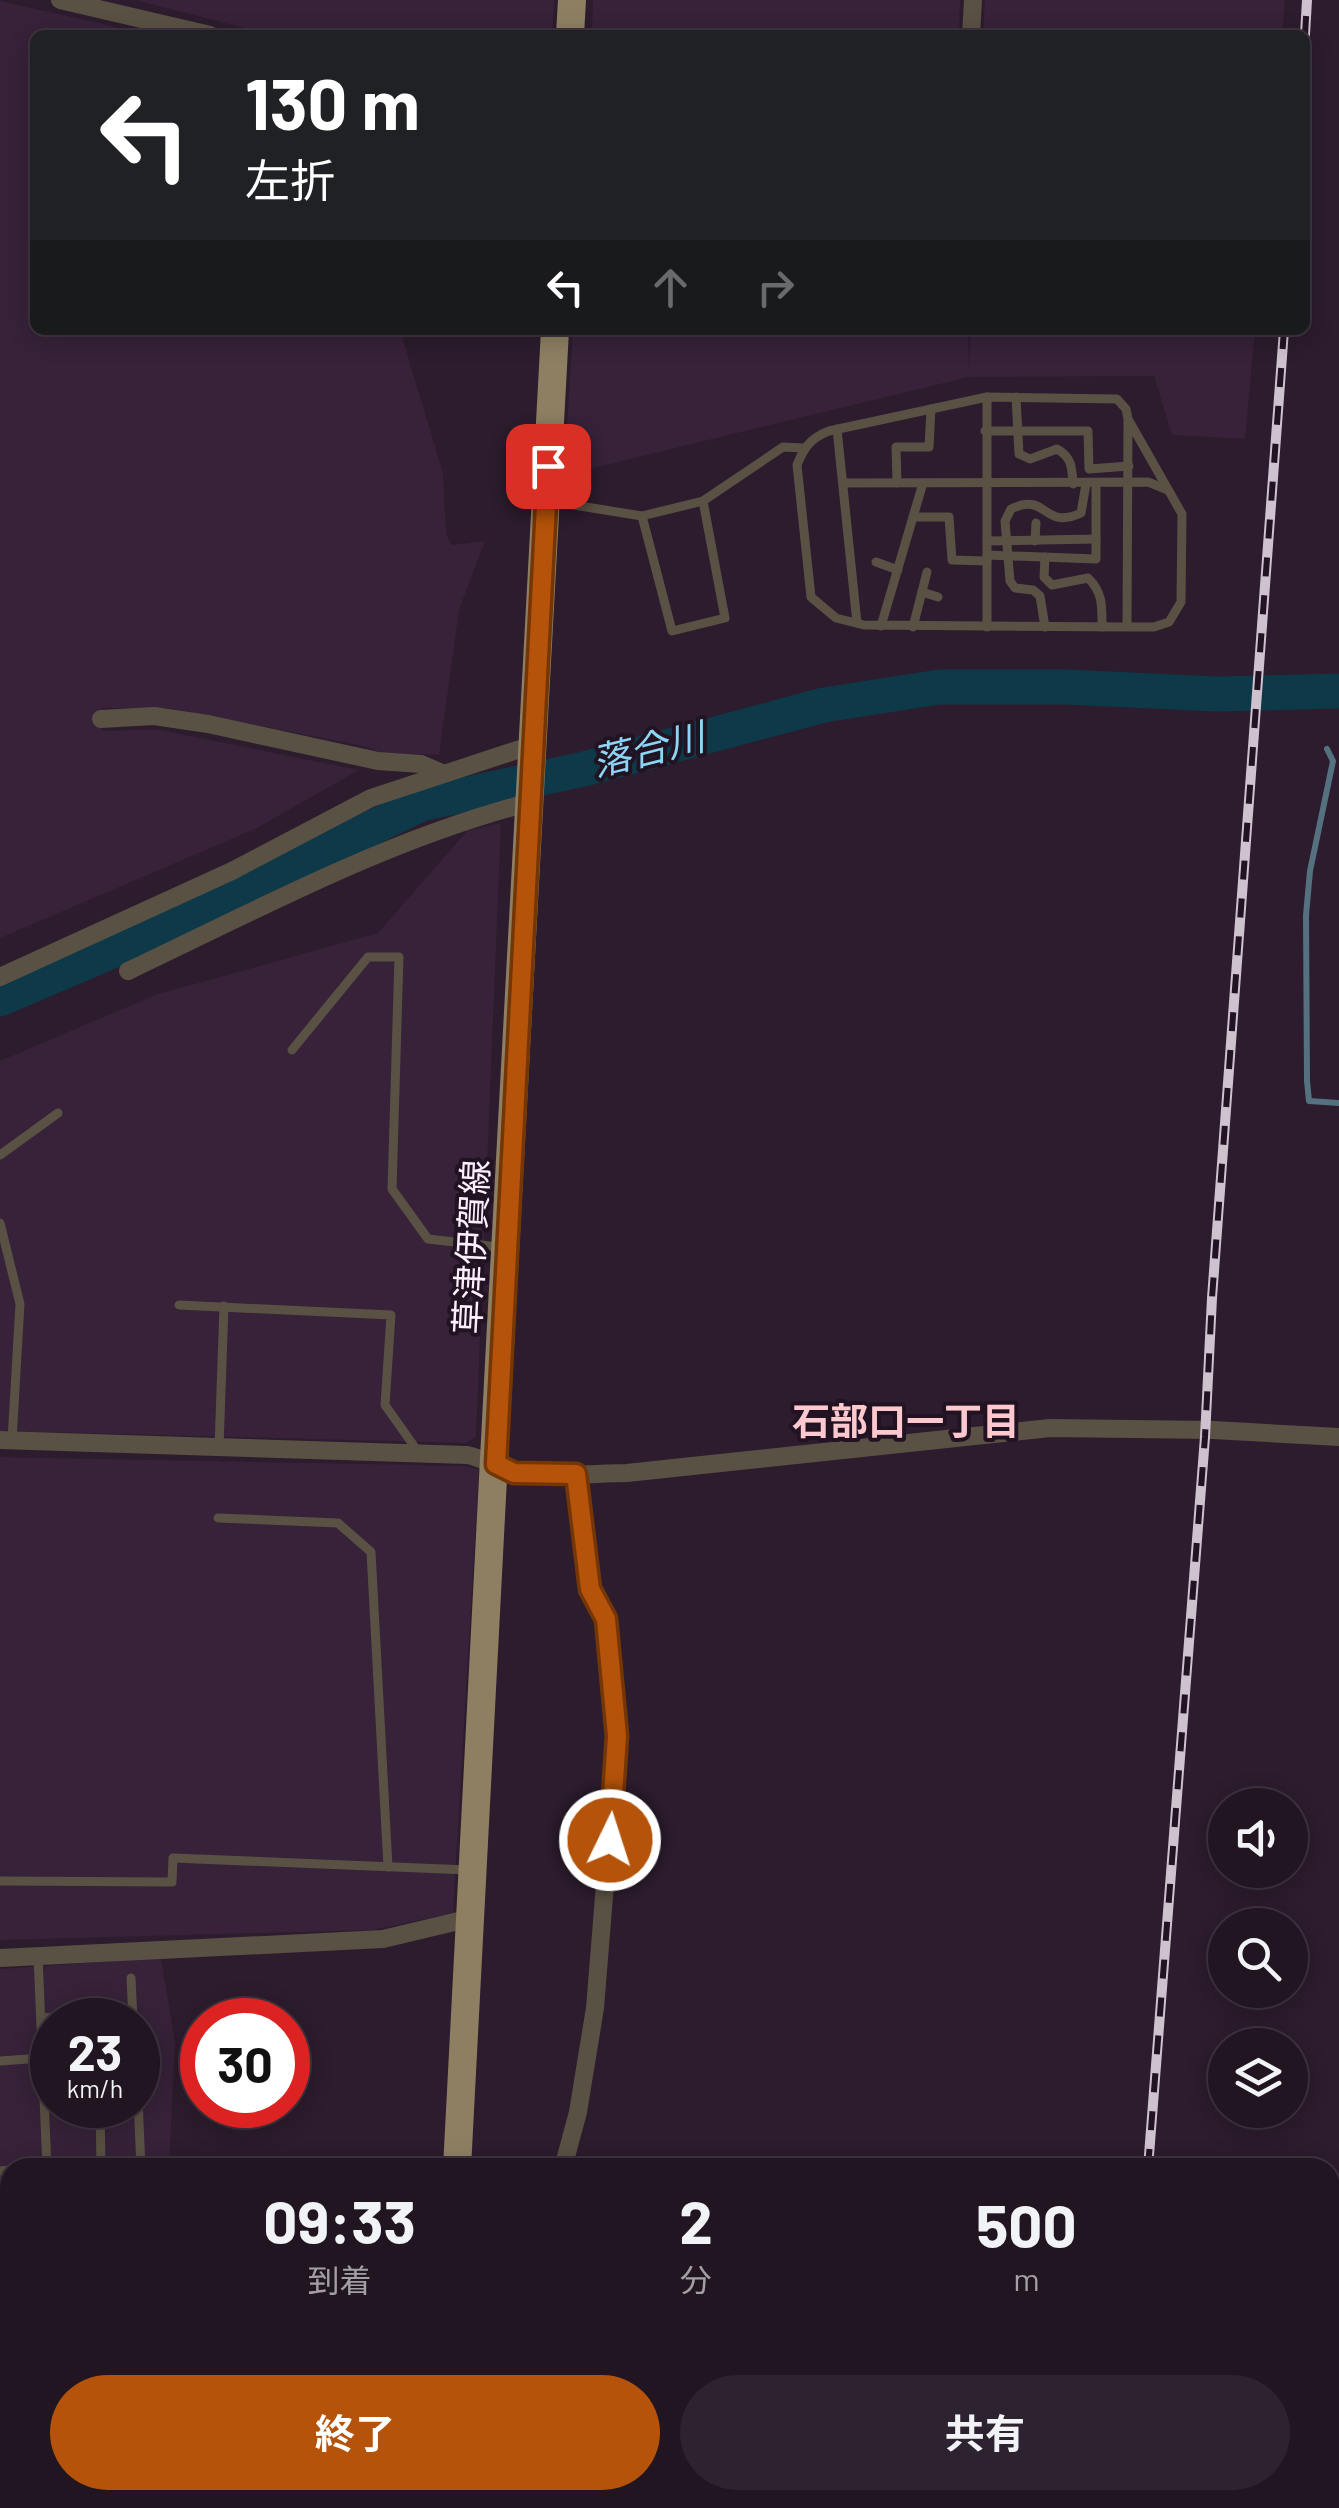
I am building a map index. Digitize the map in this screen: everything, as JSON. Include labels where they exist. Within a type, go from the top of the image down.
[{"type":"main road","points":[[570,30],[572,0]]},
{"type":"main road","name":"草津伊賀線","points":[[457,2158],[555,335]]},
{"type":"street","points":[[60,0],[189,30]]},
{"type":"street","points":[[971,30],[972,0]]},
{"type":"street","points":[[101,718],[154,716],[208,724],[378,761],[420,764],[442,773]]},
{"type":"street","points":[[0,976],[232,871],[371,798],[520,749],[533,755]]},
{"type":"street","points":[[128,971],[400,843],[531,798]]},
{"type":"street","points":[[6,1440],[467,1455],[514,1473],[576,1474],[662,1470],[1050,1428],[1213,1430],[1339,1437]]},
{"type":"street","points":[[566,2158],[578,2112],[595,2008],[617,1736],[606,1619],[590,1589],[576,1474]]},
{"type":"street","points":[[0,1958],[383,1939],[468,1919]]},
{"type":"lane","points":[[987,397],[987,627]]},
{"type":"lane","points":[[1127,627],[1128,419],[1126,409],[1117,399],[987,397],[816,436],[803,448],[797,465],[811,597],[836,618],[913,627],[1127,627],[1154,627],[1169,622],[1182,602],[1182,514],[1128,419]]},
{"type":"lane","points":[[1016,397],[1019,454],[1030,459],[1057,449],[1066,454],[1072,465],[1073,484]]},
{"type":"lane","points":[[897,483],[896,448],[930,446],[932,409]]},
{"type":"lane","points":[[837,429],[856,623]]},
{"type":"lane","points":[[985,431],[1088,431],[1089,468],[1129,466]]},
{"type":"lane","points":[[546,500],[642,516],[703,501],[784,448],[803,448]]},
{"type":"lane","points":[[844,483],[1148,482],[1168,490]]},
{"type":"lane","points":[[881,626],[923,484]]},
{"type":"lane","points":[[913,517],[950,516],[952,560],[1010,556],[1096,559],[1091,484]]},
{"type":"lane","points":[[1045,627],[1040,596],[1033,590],[1015,588],[1010,581],[1006,522],[1011,508],[1024,502],[1037,504],[1050,516],[1065,520],[1081,513],[1091,484]]},
{"type":"lane","points":[[642,516],[672,630],[725,618],[703,501]]},
{"type":"lane","points":[[1034,541],[1036,522]]},
{"type":"lane","points":[[986,541],[1096,540]]},
{"type":"lane","points":[[1045,557],[1044,576],[1052,585],[1088,578],[1098,587],[1102,627]]},
{"type":"lane","points":[[876,562],[898,570]]},
{"type":"lane","points":[[913,627],[927,572]]},
{"type":"lane","points":[[922,592],[938,597]]},
{"type":"lane","points":[[292,1050],[368,957],[399,957],[392,1190],[428,1239],[507,1248]]},
{"type":"lane","points":[[0,1155],[58,1113]]},
{"type":"lane","points":[[1,1230],[20,1304],[6,1440]]},
{"type":"lane","points":[[179,1305],[390,1315],[385,1405],[419,1453]]},
{"type":"lane","points":[[219,1447],[224,1306]]},
{"type":"lane","points":[[218,1518],[338,1522],[371,1552],[388,1866]]},
{"type":"lane","points":[[0,1881],[172,1882],[172,1858],[470,1870]]},
{"type":"lane","points":[[38,1956],[39,1998]]},
{"type":"lane","points":[[131,1978],[132,1998]]},
{"type":"lane","points":[[0,2061],[30,2059]]},
{"type":"lane","points":[[46,2158],[47,2128]]},
{"type":"lane","points":[[101,2128],[102,2158]]},
{"type":"lane","points":[[139,2128],[141,2158]]},
{"type":"shaded area","points":[[135,0],[554,0],[552,30],[253,30]]},
{"type":"shaded area","points":[[593,0],[960,0],[959,30],[592,30]]},
{"type":"shaded area","points":[[985,0],[1285,0],[1282,30],[983,30]]},
{"type":"shaded area","points":[[0,1],[130,30],[30,30],[30,335],[402,335],[443,473],[446,534],[452,545],[485,541],[459,610],[439,755],[382,753],[364,746],[167,708],[101,708],[102,731],[155,729],[359,770],[257,828],[0,938]]},
{"type":"shaded area","points":[[573,335],[968,335],[969,370],[971,335],[1255,335],[1245,439],[1172,435],[1154,376],[969,377],[564,475]]},
{"type":"shaded area","points":[[501,823],[476,1437],[466,1443],[0,1431],[0,1061],[155,995],[378,933],[467,831]]},
{"type":"shaded area","points":[[0,1457],[479,1469],[453,1913],[372,1930],[0,1940]]},
{"type":"shaded area","points":[[161,1958],[175,2042],[169,2158],[0,2158],[0,1969]]},
{"type":"waterway","name":"落合川","points":[[0,999],[159,931],[421,804],[584,769],[824,705],[939,687],[1066,687],[1217,694],[1339,691]]},
{"type":"waterway","points":[[1327,749],[1333,761],[1310,871],[1306,915],[1307,1081],[1309,1101],[1339,1103]]},
{"type":"railway","points":[[1305,30],[1307,0]]},
{"type":"railway","points":[[1149,2158],[1284,335]]},
{"type":"district","name":"石部口一丁目","points":[[906,1420]]},
{"type":"route","points":[[548,466],[496,1464],[514,1473],[576,1474],[590,1589],[606,1619],[617,1736],[610,1840]]}]
